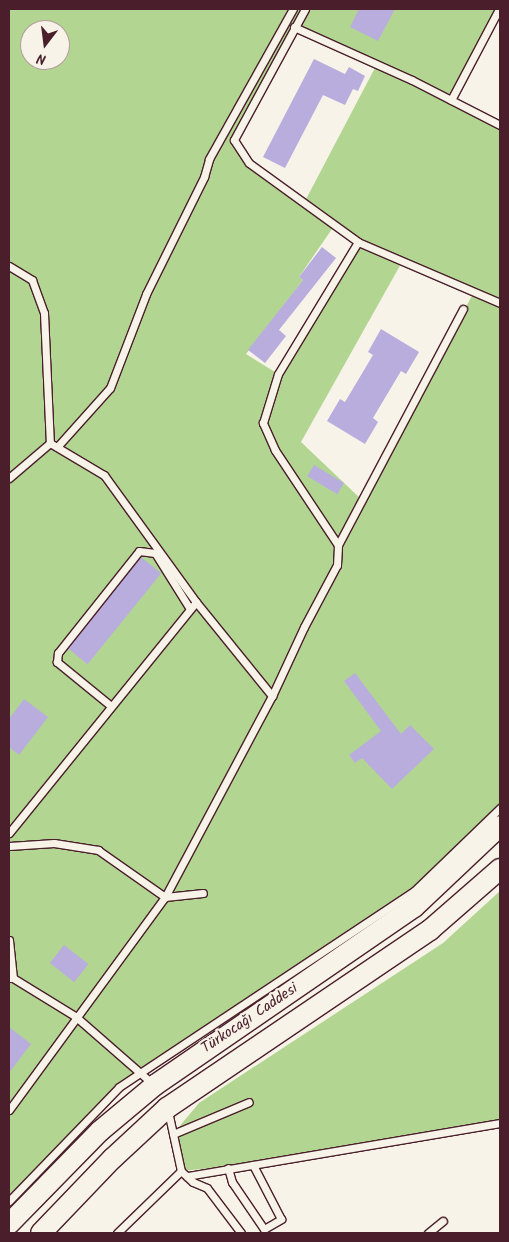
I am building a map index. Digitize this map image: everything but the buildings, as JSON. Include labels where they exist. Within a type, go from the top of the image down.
[{"type":"main road","name":"Türkocağı Caddesi","points":[[9,1224],[148,1079],[414,907],[500,826]]},
{"type":"main road","name":"Türkocağı Caddesi","points":[[40,1233],[113,1158],[168,1108],[430,930],[500,868]]},
{"type":"main road","points":[[148,1079],[168,1108]]},
{"type":"lane","points":[[9,478],[54,445],[110,388],[146,294],[204,177],[219,138],[293,9]]},
{"type":"lane","points":[[305,9],[234,140],[249,163],[358,242],[500,303]]},
{"type":"lane","points":[[451,100],[499,9]]},
{"type":"lane","points":[[294,27],[451,100],[500,125]]},
{"type":"lane","points":[[338,545],[275,450],[263,422],[278,374],[358,242]]},
{"type":"lane","points":[[9,266],[32,280],[44,313],[54,445]]},
{"type":"lane","points":[[9,1110],[75,1016],[165,897],[272,696],[304,627],[337,565],[338,545],[463,309]]},
{"type":"lane","points":[[54,445],[104,475],[196,602],[272,696]]},
{"type":"lane","points":[[111,706],[56,662],[58,654],[139,550],[155,553],[190,609]]},
{"type":"lane","points":[[9,833],[196,602]]},
{"type":"lane","points":[[9,1201],[119,1087],[148,1079],[414,891],[500,808]]},
{"type":"lane","points":[[9,846],[54,843],[98,850],[165,897],[203,893]]},
{"type":"lane","points":[[9,940],[11,978],[75,1016],[148,1079]]},
{"type":"lane","points":[[173,1134],[249,1102]]},
{"type":"lane","points":[[168,1108],[181,1171],[193,1182],[207,1188],[241,1233]]},
{"type":"lane","points":[[187,1176],[500,1123]]},
{"type":"lane","points":[[228,1168],[232,1182],[264,1229],[281,1219],[253,1165]]},
{"type":"lane","points":[[117,1233],[181,1171]]},
{"type":"lane","points":[[428,1233],[443,1221]]},
{"type":"green space","points":[[9,9],[288,9],[230,118],[293,9],[500,9],[451,100],[500,125],[500,808],[414,891],[119,1087],[9,1201]],"holes":[[[294,27],[377,64],[304,203],[249,163],[234,140]],[[334,226],[357,243],[278,374],[246,354],[303,280],[299,277]],[[402,262],[474,292],[362,500],[301,442]]]},
{"type":"green space","points":[[500,891],[500,1123],[274,1162],[181,1171],[173,1134],[199,1103],[443,943]]}]
